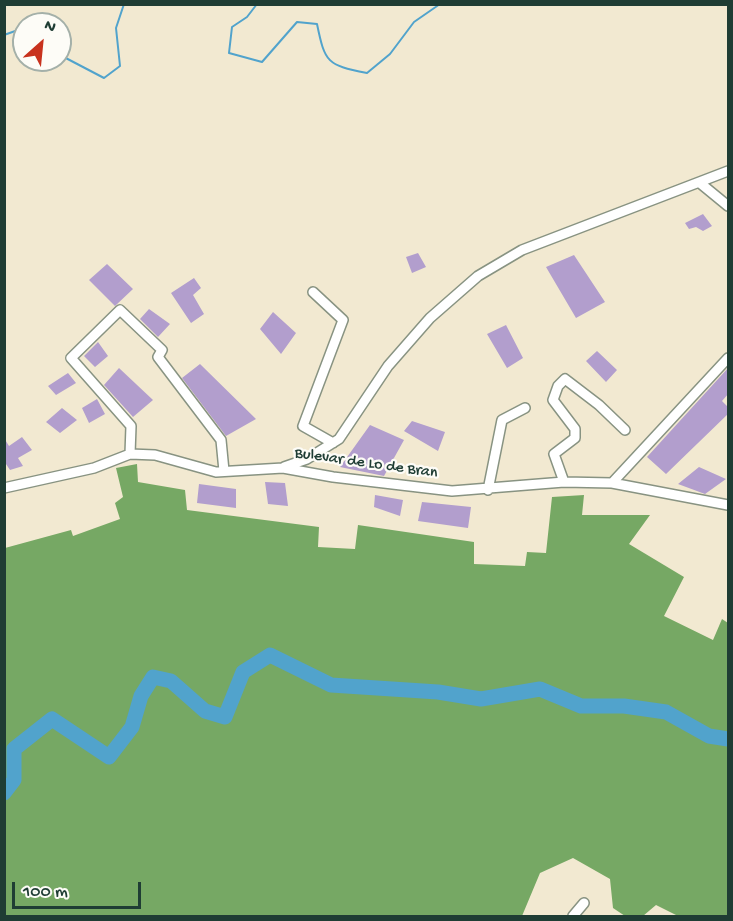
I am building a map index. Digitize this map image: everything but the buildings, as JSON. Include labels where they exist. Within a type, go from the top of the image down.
[{"type":"street","points":[[283,468],[307,459],[339,439],[388,366],[430,318],[478,276],[522,250],[729,171]]},
{"type":"street","points":[[700,183],[729,206]]},
{"type":"street","points":[[313,292],[343,320],[303,426],[333,443]]},
{"type":"street","points":[[130,454],[131,426],[71,358],[120,310],[162,350],[158,357],[221,440],[224,471]]},
{"type":"street","points":[[612,483],[729,358]]},
{"type":"street","points":[[564,482],[554,454],[575,438],[575,429],[554,400],[558,387],[566,380],[599,405],[625,430]]},
{"type":"street","points":[[488,490],[502,420],[525,408]]},
{"type":"street","name":"Bulevar de Lo de Bran","points":[[4,488],[94,468],[130,454],[154,455],[216,472],[283,468],[384,484],[452,491],[488,490],[564,482],[612,483],[729,505]]},
{"type":"street","points":[[573,916],[584,903]]},
{"type":"green space","points":[[137,464],[138,482],[185,490],[187,510],[319,527],[318,547],[355,549],[358,525],[474,542],[474,564],[525,566],[527,552],[546,553],[552,497],[584,495],[582,515],[650,515],[629,544],[684,577],[664,616],[713,640],[722,619],[728,623],[728,916],[678,916],[656,905],[643,916],[625,916],[613,908],[610,879],[573,858],[540,873],[522,916],[5,916],[5,548],[71,530],[73,536],[120,519],[115,503],[123,497],[116,468]]},
{"type":"waterway","points":[[72,61],[104,78],[120,66],[116,28],[124,4]]},
{"type":"waterway","points":[[257,4],[247,17],[232,27],[229,53],[262,62],[297,22],[317,24],[323,47],[330,60],[343,67],[367,73],[390,54],[414,22],[440,4]]},
{"type":"waterway","points":[[4,35],[12,32]]},
{"type":"waterway","points":[[4,793],[14,780],[14,749],[52,719],[109,757],[132,727],[141,696],[153,677],[171,681],[205,711],[225,717],[243,672],[270,655],[331,685],[438,692],[481,699],[540,689],[581,706],[624,706],[666,712],[709,736],[728,739]]}]
